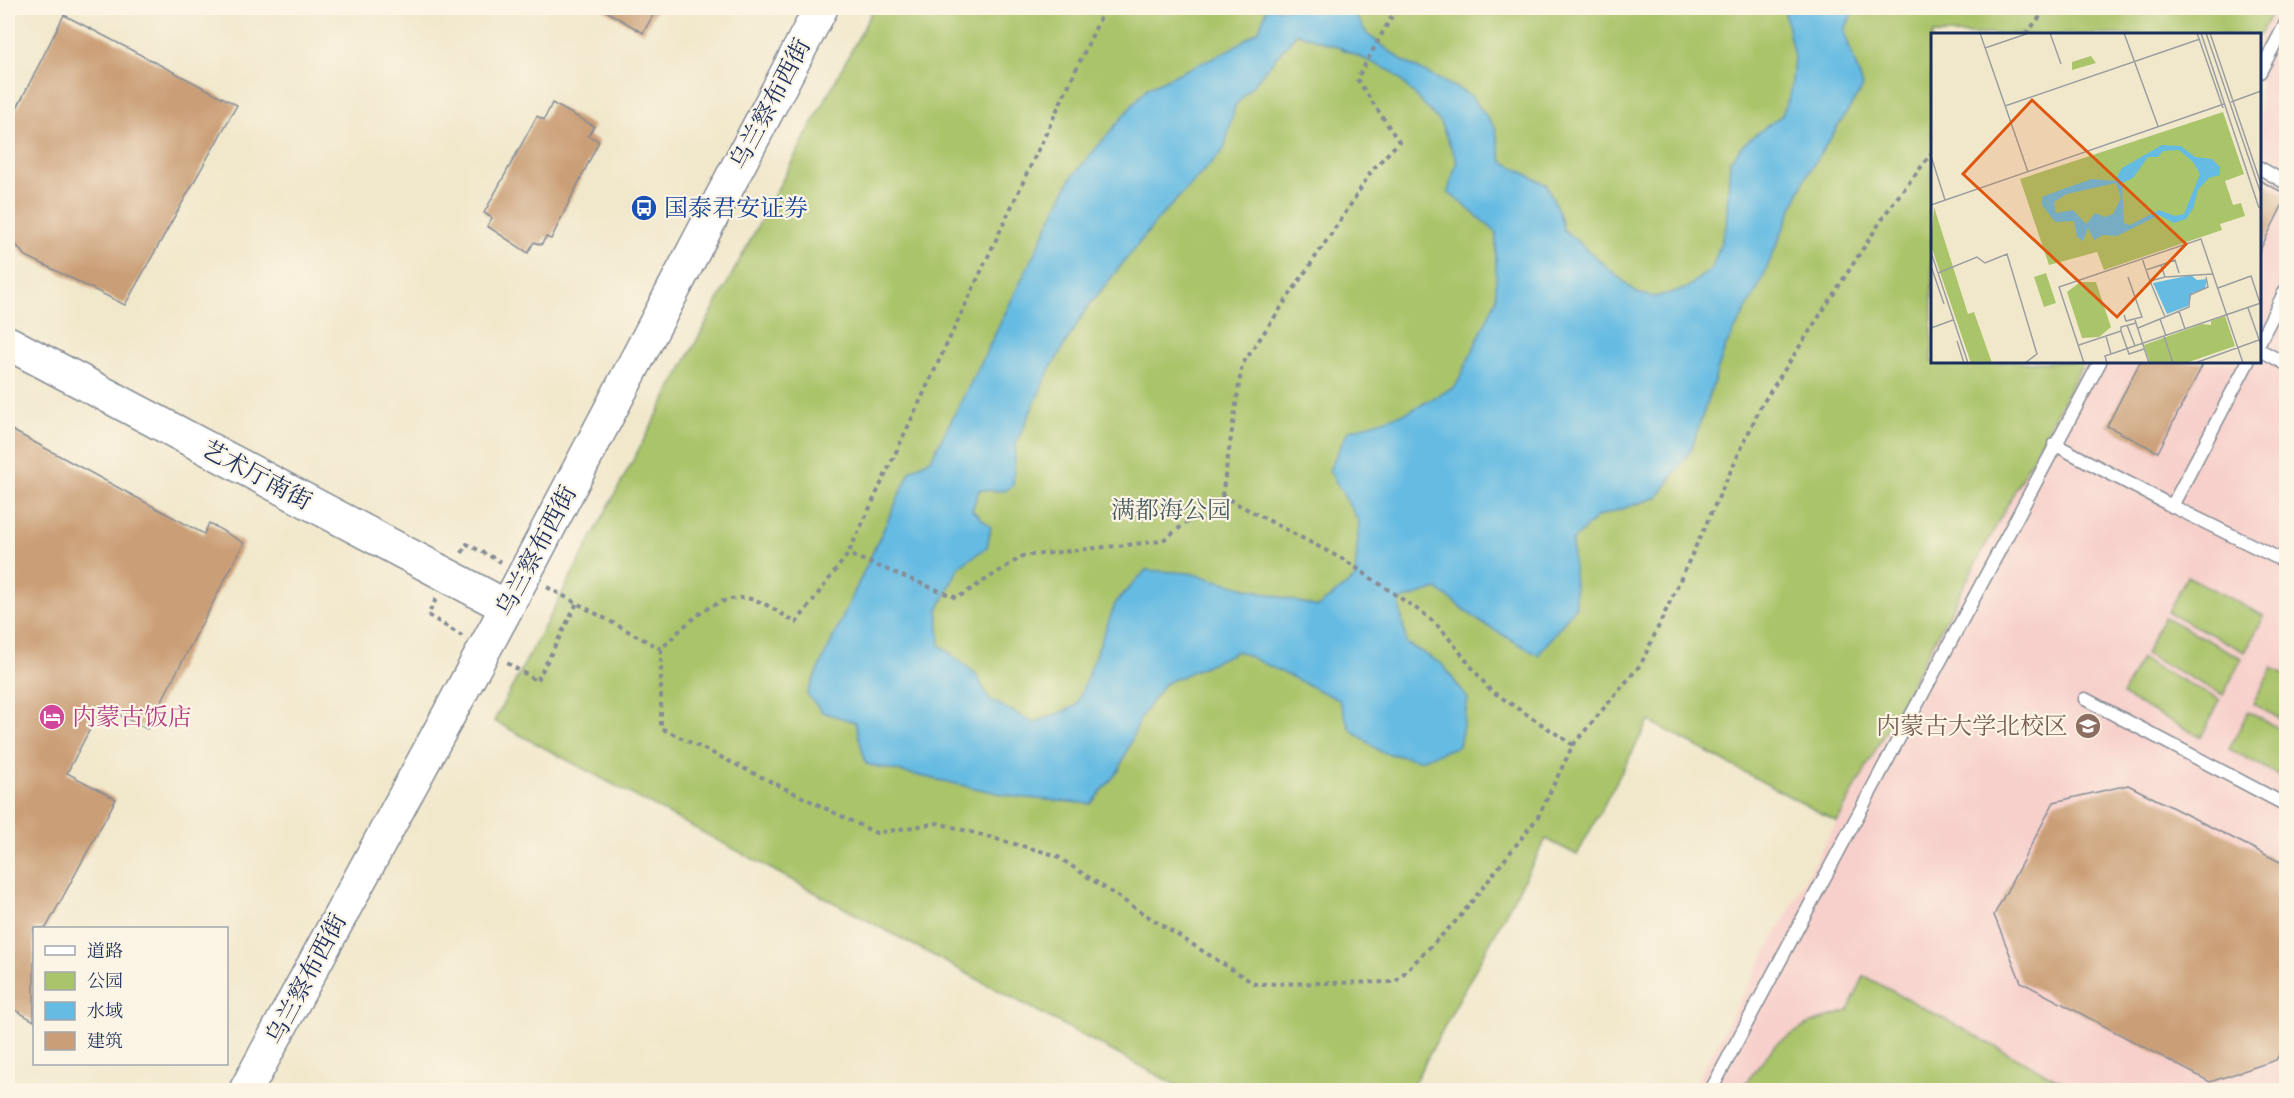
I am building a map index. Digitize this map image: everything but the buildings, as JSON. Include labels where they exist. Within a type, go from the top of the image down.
[{"type":"street","name":"乌兰察布西街","points":[[246,1090],[507,607],[821,8]]},
{"type":"street","name":"艺术厅南街","points":[[8,343],[507,607]]},
{"type":"lane","points":[[2261,68],[2286,24]]},
{"type":"lane","points":[[2261,169],[2286,183]]},
{"type":"lane","points":[[2261,336],[2286,289]]},
{"type":"lane","points":[[2261,351],[2286,364]]},
{"type":"lane","points":[[1711,1090],[2054,444],[2099,363]]},
{"type":"lane","points":[[2172,506],[2247,363]]},
{"type":"lane","points":[[2054,444],[2286,562]]},
{"type":"lane","points":[[2085,699],[2286,805]]},
{"type":"path","points":[[1105,8],[848,554],[796,623],[752,599],[722,601],[688,622],[661,649],[661,728],[876,833],[938,823],[1055,855],[1255,984],[1395,982],[1459,918],[1538,817],[1573,745],[1641,664],[1761,406],[1890,207],[1931,154]]},
{"type":"path","points":[[848,554],[957,598],[1023,556],[1162,541],[1222,495],[1242,365],[1372,170],[1399,142],[1357,80],[1393,14],[1408,8]]},
{"type":"path","points":[[2027,33],[2047,8]]},
{"type":"path","points":[[1222,495],[1346,561],[1427,616],[1443,631],[1490,690],[1573,745]]},
{"type":"path","points":[[577,603],[661,649]]},
{"type":"shaded area","name":"内蒙古大学北校区","points":[[2276,8],[2286,8],[2286,1090],[1692,1090],[2084,363],[2261,363],[2261,36]]},
{"type":"green space","name":"满都海公园","points":[[874,8],[2274,8],[2261,33],[1931,33],[1931,363],[2083,363],[1837,822],[1649,721],[1577,855],[1546,839],[1410,1090],[1185,1090],[494,721]]},
{"type":"green space","points":[[2187,576],[2264,616],[2245,652],[2168,612]]},
{"type":"green space","points":[[2164,617],[2242,658],[2223,695],[2145,654]]},
{"type":"green space","points":[[2141,659],[2220,700],[2201,737],[2122,695]]},
{"type":"green space","points":[[2272,668],[2286,675],[2286,722],[2253,704]]},
{"type":"green space","points":[[2248,712],[2286,732],[2286,779],[2229,749]]},
{"type":"green space","points":[[1864,976],[2077,1090],[1740,1090],[1776,1044],[1811,1023],[1848,1011]]},
{"type":"water","points":[[1267,8],[1351,8],[1367,34],[1403,61],[1470,95],[1495,127],[1502,161],[1547,185],[1560,215],[1563,229],[1637,293],[1654,297],[1685,289],[1712,268],[1726,227],[1730,160],[1748,140],[1782,115],[1791,92],[1794,57],[1785,14],[1788,8],[1855,8],[1844,31],[1863,87],[1805,178],[1760,284],[1725,348],[1691,450],[1658,497],[1597,517],[1572,541],[1576,606],[1538,655],[1482,623],[1437,589],[1399,601],[1406,643],[1442,664],[1468,699],[1459,746],[1420,760],[1381,752],[1350,729],[1339,700],[1238,651],[1164,684],[1141,717],[1119,770],[1091,804],[1016,797],[866,764],[855,722],[822,712],[807,694],[911,470],[931,459],[981,363],[1071,178],[1147,88],[1229,50],[1259,30]],"holes":[[[1297,33],[1338,47],[1393,72],[1440,122],[1457,161],[1448,192],[1496,232],[1496,300],[1456,386],[1408,412],[1348,431],[1329,470],[1359,522],[1355,578],[1318,607],[1189,573],[1146,570],[1116,602],[1076,706],[1034,723],[989,699],[976,674],[940,645],[938,610],[959,567],[987,547],[991,527],[972,510],[979,490],[1005,491],[1013,485],[1016,444],[1049,371],[1086,309],[1160,217],[1224,150],[1235,106]]]},
{"type":"place","name":"国泰君安证券","points":[[644,208]]},
{"type":"place","name":"内蒙古饭店","points":[[52,717]]},
{"type":"place","name":"内蒙古大学北校区","points":[[2088,726]]}]
